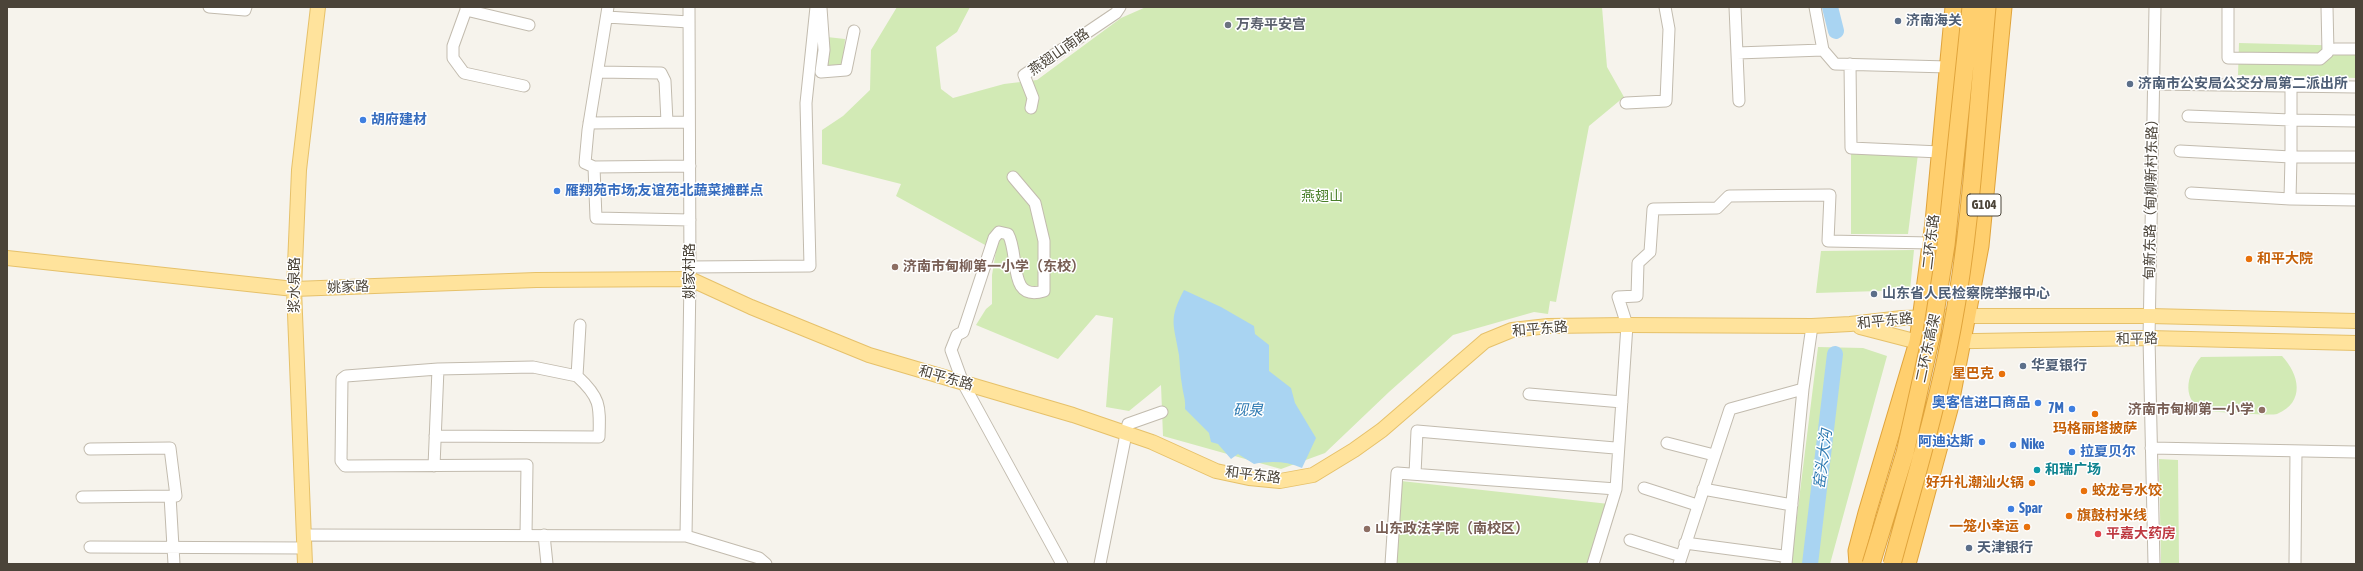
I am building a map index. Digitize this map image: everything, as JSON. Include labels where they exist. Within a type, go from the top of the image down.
[{"type":"highway","name":"二环东路","points":[[1855,561],[1918,342],[1931,242],[1954,7]]},
{"type":"highway","name":"二环东高架","points":[[1871,564],[1905,453],[1932,332],[1946,245],[1971,7]]},
{"type":"highway","name":"二环东高架","points":[[1892,564],[1927,437],[1952,330],[1965,240],[1987,7]]},
{"type":"highway","name":"G104","points":[[1907,564],[1949,410],[1980,246],[2003,7]]},
{"type":"main road","name":"浆水泉路","points":[[305,564],[294,289],[299,170],[318,7]]},
{"type":"main road","name":"姚家路","points":[[7,258],[294,289],[690,273]]},
{"type":"main road","name":"和平东路","points":[[690,273],[751,307],[869,355],[1073,415],[1126,435],[1152,442],[1216,471],[1243,477],[1280,481],[1314,475],[1382,430],[1485,342],[1512,330],[1548,326],[1812,326],[1921,317]]},
{"type":"main road","name":"和平路","points":[[1921,317],[2148,315],[2356,321]]},
{"type":"main road","name":"和平东路","points":[[1850,324],[1918,342]]},
{"type":"main road","name":"和平路","points":[[1918,342],[2147,338],[2356,343]]},
{"type":"street","points":[[209,7],[245,10],[246,7]]},
{"type":"street","name":"姚家村路","points":[[686,536],[690,273],[689,7]]},
{"type":"street","points":[[690,273],[810,266],[806,103],[816,7]]},
{"type":"street","points":[[821,7],[824,50],[821,72],[846,70],[854,31]]},
{"type":"street","name":"燕翅山南路","points":[[1031,108],[1033,98],[1024,75],[1116,13],[1120,7]]},
{"type":"street","points":[[1626,103],[1666,101],[1669,29],[1665,7]]},
{"type":"street","points":[[1735,7],[1738,101]]},
{"type":"street","points":[[1815,7],[1823,50],[1835,64],[1948,67]]},
{"type":"street","name":"甸新东路（甸柳新村东路）","points":[[2154,564],[2151,448],[2147,438],[2147,338],[2155,7]]},
{"type":"street","points":[[2228,7],[2228,58],[2320,59],[2328,52],[2328,7]]},
{"type":"street","points":[[524,86],[464,72],[453,58],[453,46],[466,8],[529,25]]},
{"type":"street","points":[[689,22],[608,12],[589,123],[585,163],[594,167],[690,166]]},
{"type":"street","points":[[2335,48],[2356,49]]},
{"type":"street","points":[[1737,53],[1823,50]]},
{"type":"street","points":[[1850,64],[1851,148],[1940,152]]},
{"type":"street","points":[[598,72],[661,73],[665,81],[667,122]]},
{"type":"street","points":[[2154,84],[2356,87]]},
{"type":"street","points":[[2290,198],[2291,86]]},
{"type":"street","points":[[2188,116],[2356,121]]},
{"type":"street","points":[[589,123],[689,122]]},
{"type":"street","points":[[2180,151],[2291,157],[2356,157]]},
{"type":"street","points":[[594,167],[596,218],[690,220]]},
{"type":"street","points":[[1013,177],[1035,203],[1044,241],[1044,291],[1034,293],[1024,291],[1018,285],[1013,244],[1008,234],[999,232],[994,238],[963,332],[957,335],[951,350],[962,383],[1062,564]]},
{"type":"street","points":[[2191,193],[2356,200]]},
{"type":"street","points":[[1593,564],[1616,489],[1627,325],[1618,297],[1637,296],[1638,263],[1650,252],[1653,210],[1717,208],[1729,196],[1830,195],[1828,241],[1931,242]]},
{"type":"street","points":[[577,376],[580,325]]},
{"type":"street","points":[[1685,543],[1785,560],[1792,505],[1803,389],[1812,326]]},
{"type":"street","points":[[435,436],[599,437],[600,405],[587,385],[577,376],[533,367],[438,368],[346,376],[342,379],[341,461],[345,466],[526,465],[526,535]]},
{"type":"street","points":[[434,466],[438,368]]},
{"type":"street","points":[[1630,540],[1680,560],[1730,409],[1803,389]]},
{"type":"street","points":[[1529,394],[1622,402]]},
{"type":"street","points":[[1100,564],[1128,424],[1162,412]]},
{"type":"street","points":[[1416,474],[1417,431],[1615,448]]},
{"type":"street","points":[[1667,443],[1714,455]]},
{"type":"street","points":[[90,449],[170,448],[176,496]]},
{"type":"street","points":[[2151,448],[2356,452]]},
{"type":"street","points":[[2295,564],[2296,451]]},
{"type":"street","points":[[1391,564],[1397,473],[1616,489]]},
{"type":"street","points":[[1644,488],[1697,505]]},
{"type":"street","points":[[1703,489],[1792,505]]},
{"type":"street","points":[[82,497],[170,496],[174,564]]},
{"type":"street","points":[[90,547],[172,547],[305,541],[526,535],[686,536],[759,558],[766,564]]},
{"type":"street","points":[[544,535],[547,564]]},
{"type":"green space","name":"燕翅山","points":[[897,7],[970,7],[957,32],[936,47],[941,89],[953,98],[1004,84],[1037,80],[1121,18],[1146,7],[1602,7],[1607,67],[1624,97],[1589,126],[1556,302],[1550,301],[1548,314],[1534,312],[1453,335],[1389,392],[1325,453],[1281,469],[1163,436],[1161,385],[1129,411],[1106,407],[1113,318],[1096,315],[1058,359],[976,325],[986,309],[992,304],[992,275],[996,251],[896,196],[901,184],[822,164],[822,130],[843,116],[870,90],[871,50]]},
{"type":"green space","points":[[827,37],[845,39],[843,66],[825,67]]},
{"type":"green space","points":[[2239,43],[2356,46],[2356,78],[2238,75]]},
{"type":"green space","points":[[1851,154],[1918,154],[1908,234],[1851,234]]},
{"type":"green space","points":[[1914,250],[1910,290],[1816,293],[1821,251]]},
{"type":"green space","points":[[1818,347],[1863,348],[1887,356],[1830,564],[1791,564]]},
{"type":"green space","points":[[2282,356],[2288,363],[2296,379],[2297,387],[2296,395],[2292,402],[2286,409],[2277,414],[2208,411],[2199,407],[2193,402],[2188,388],[2189,380],[2201,357]]},
{"type":"green space","points":[[2159,459],[2178,460],[2179,564],[2161,564]]},
{"type":"green space","points":[[1392,480],[1618,505],[1596,564],[1388,564]]},
{"type":"water","name":"砚泉","points":[[1184,290],[1221,307],[1254,326],[1255,334],[1269,345],[1269,371],[1291,388],[1295,403],[1316,438],[1302,468],[1278,462],[1254,464],[1238,454],[1231,459],[1218,444],[1211,442],[1209,433],[1185,409],[1179,355],[1174,329],[1174,316],[1176,308]]},
{"type":"waterway","name":"窑头大沟","points":[[1830,7],[1836,31]]},
{"type":"waterway","name":"窑头大沟","points":[[1810,564],[1835,354]]},
{"type":"place","name":"济南海关","points":[[1898,21]]},
{"type":"place","name":"万寿平安宫","points":[[1228,25]]},
{"type":"place","name":"济南市公安局公交分局第二派出所","points":[[2130,84]]},
{"type":"place","name":"胡府建材","points":[[363,120]]},
{"type":"place","name":"雁翔苑市场;友谊苑北蔬菜摊群点","points":[[557,191]]},
{"type":"place","name":"和平大院","points":[[2249,259]]},
{"type":"place","name":"济南市甸柳第一小学（东校）","points":[[895,267]]},
{"type":"place","name":"山东省人民检察院举报中心","points":[[1874,294]]},
{"type":"place","name":"华夏银行","points":[[2023,366]]},
{"type":"place","name":"星巴克","points":[[2002,374]]},
{"type":"place","name":"奥客信进口商品","points":[[2038,403]]},
{"type":"place","name":"7M","points":[[2072,409]]},
{"type":"place","name":"济南市甸柳第一小学","points":[[2262,410]]},
{"type":"place","name":"玛格丽塔披萨","points":[[2095,414]]},
{"type":"place","name":"阿迪达斯","points":[[1982,442]]},
{"type":"place","name":"Nike","points":[[2013,445]]},
{"type":"place","name":"拉夏贝尔","points":[[2072,452]]},
{"type":"place","name":"和瑞广场","points":[[2037,470]]},
{"type":"place","name":"好升礼潮汕火锅","points":[[2032,483]]},
{"type":"place","name":"蛟龙号水饺","points":[[2084,491]]},
{"type":"place","name":"Spar","points":[[2011,509]]},
{"type":"place","name":"旗鼓村米线","points":[[2069,516]]},
{"type":"place","name":"一笼小幸运","points":[[2027,527]]},
{"type":"place","name":"山东政法学院（南校区）","points":[[1367,529]]},
{"type":"place","name":"平嘉大药房","points":[[2098,534]]},
{"type":"place","name":"天津银行","points":[[1969,548]]}]
